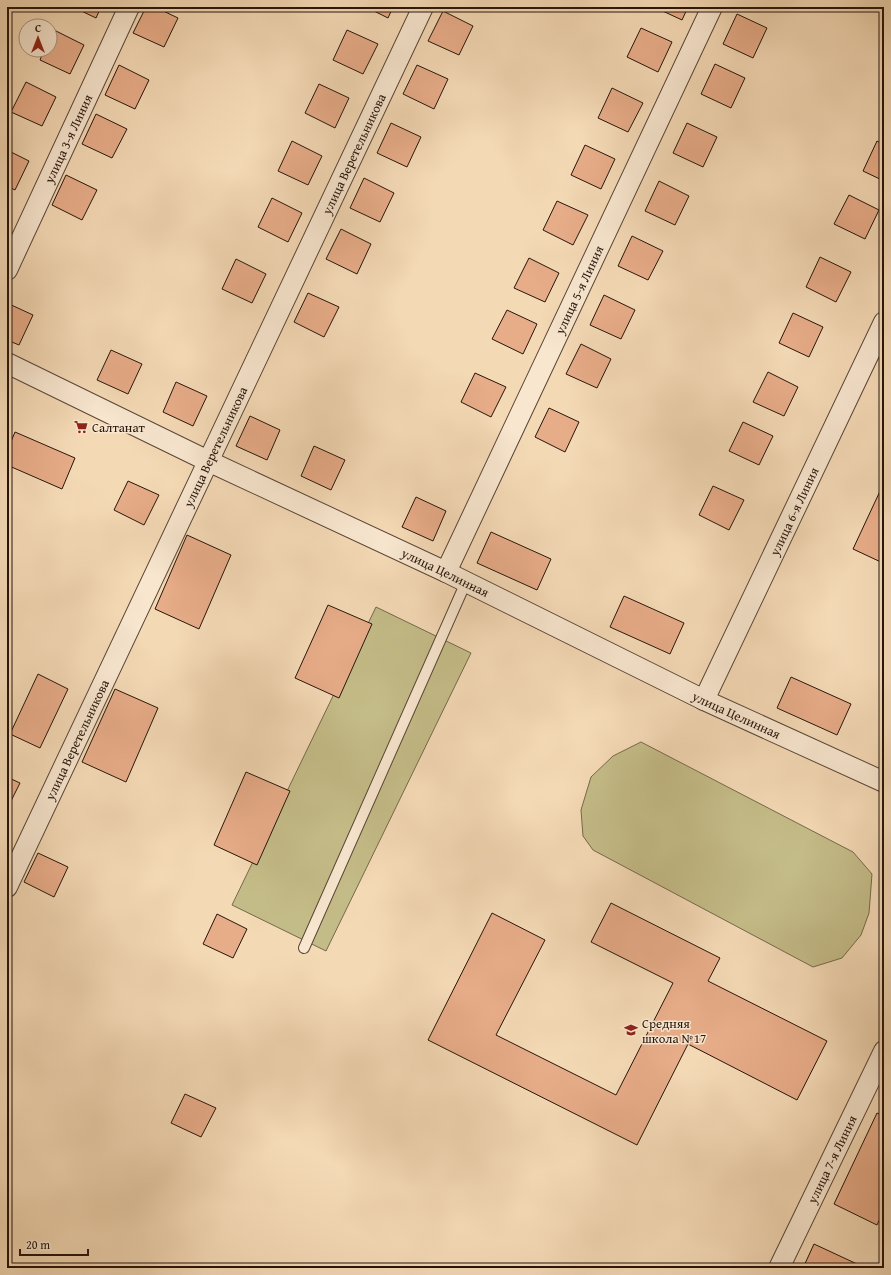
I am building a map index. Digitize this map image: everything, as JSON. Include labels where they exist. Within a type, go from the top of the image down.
[{"type":"street","name":"улица 3-я Линия","points":[[7,270],[129,7]]},
{"type":"street","name":"улица Веретельникова","points":[[7,887],[424,7]]},
{"type":"street","name":"улица 5-я Линия","points":[[446,572],[712,7]]},
{"type":"street","name":"улица 6-я Линия","points":[[704,700],[884,322]]},
{"type":"street","name":"улица Целинная","points":[[7,363],[208,461],[446,572],[704,700],[884,782]]},
{"type":"street","name":"улица 7-я Линия","points":[[779,1268],[884,1051]]},
{"type":"lane","points":[[304,948],[466,582]]},
{"type":"shaded area","points":[[376,607],[471,653],[326,951],[232,905]]},
{"type":"shaded area","points":[[641,742],[853,852],[872,874],[869,913],[861,935],[842,958],[813,967],[593,850],[583,836],[581,810],[591,777],[613,756]]},
{"type":"building","points":[[73,7],[101,7],[96,18]]},
{"type":"building","points":[[146,7],[155,7],[178,18],[164,47],[133,33]]},
{"type":"building","points":[[366,7],[393,7],[388,18]]},
{"type":"building","points":[[654,7],[688,7],[682,20]]},
{"type":"building","points":[[443,11],[473,26],[459,55],[428,41]]},
{"type":"building","points":[[737,14],[767,28],[753,58],[723,44]]},
{"type":"building","points":[[641,28],[672,42],[658,72],[627,57]]},
{"type":"building","points":[[347,30],[378,44],[363,74],[333,60]]},
{"type":"building","points":[[58,32],[84,45],[70,74],[40,60],[41,58],[58,58]]},
{"type":"building","points":[[715,64],[745,78],[731,108],[701,94]]},
{"type":"building","points":[[119,65],[149,80],[135,109],[105,95]]},
{"type":"building","points":[[417,65],[448,79],[434,109],[403,94]]},
{"type":"building","points":[[26,82],[56,97],[42,126],[11,112]]},
{"type":"building","points":[[319,84],[349,98],[335,128],[305,113]]},
{"type":"building","points":[[612,88],[643,103],[628,132],[598,118]]},
{"type":"building","points":[[96,114],[127,129],[112,158],[82,144]]},
{"type":"building","points":[[391,123],[421,137],[407,167],[377,153]]},
{"type":"building","points":[[687,123],[717,137],[703,167],[673,153]]},
{"type":"building","points":[[292,141],[322,156],[308,185],[278,171]]},
{"type":"building","points":[[877,141],[884,145],[884,181],[863,171]]},
{"type":"building","points":[[585,145],[615,159],[601,189],[571,175]]},
{"type":"building","points":[[7,150],[29,161],[15,190],[7,186]]},
{"type":"building","points":[[66,175],[97,190],[82,220],[52,205]]},
{"type":"building","points":[[364,178],[394,193],[380,222],[350,208]]},
{"type":"building","points":[[659,181],[689,196],[675,225],[645,211]]},
{"type":"building","points":[[849,195],[879,210],[865,239],[834,224]]},
{"type":"building","points":[[272,198],[302,213],[288,242],[258,227]]},
{"type":"building","points":[[557,201],[588,215],[573,245],[543,230]]},
{"type":"building","points":[[341,229],[371,244],[357,274],[326,259]]},
{"type":"building","points":[[632,236],[663,251],[648,280],[618,266]]},
{"type":"building","points":[[820,257],[851,272],[836,302],[806,287]]},
{"type":"building","points":[[529,258],[559,273],[545,302],[514,288]]},
{"type":"building","points":[[236,259],[266,274],[252,303],[222,289]]},
{"type":"building","points":[[308,293],[339,307],[324,337],[294,322]]},
{"type":"building","points":[[604,295],[635,310],[621,339],[590,325]]},
{"type":"building","points":[[7,303],[33,315],[19,345],[7,340]]},
{"type":"building","points":[[507,310],[537,324],[523,354],[492,339]]},
{"type":"building","points":[[793,313],[823,327],[809,357],[779,343]]},
{"type":"building","points":[[581,344],[611,359],[597,388],[566,374]]},
{"type":"building","points":[[111,350],[142,364],[128,394],[97,380]]},
{"type":"building","points":[[768,372],[798,387],[784,416],[753,402]]},
{"type":"building","points":[[475,373],[506,387],[491,417],[461,402]]},
{"type":"building","points":[[176,382],[207,396],[193,426],[163,412]]},
{"type":"building","points":[[549,408],[579,422],[565,452],[535,437]]},
{"type":"building","points":[[250,416],[280,430],[267,460],[236,446]]},
{"type":"building","points":[[743,422],[773,436],[759,465],[729,451]]},
{"type":"building","points":[[15,432],[75,458],[62,489],[7,465],[7,451]]},
{"type":"building","points":[[314,446],[345,460],[331,490],[301,476]]},
{"type":"building","points":[[128,481],[159,495],[144,525],[114,510]]},
{"type":"building","points":[[713,486],[744,500],[729,530],[699,515]]},
{"type":"building","points":[[881,489],[884,491],[883,563],[853,549]]},
{"type":"building","points":[[416,497],[446,511],[433,541],[402,527]]},
{"type":"building","points":[[491,532],[551,559],[537,590],[477,563]]},
{"type":"building","points":[[187,535],[231,555],[199,629],[155,609]]},
{"type":"building","points":[[624,596],[684,623],[670,654],[610,627]]},
{"type":"building","points":[[328,605],[372,624],[339,698],[295,678]]},
{"type":"building","points":[[38,674],[68,689],[40,748],[10,734]]},
{"type":"building","points":[[791,677],[851,704],[837,735],[777,708]]},
{"type":"building","points":[[115,689],[158,708],[126,782],[82,762]]},
{"type":"building","points":[[246,772],[290,791],[257,865],[214,845]]},
{"type":"building","points":[[7,777],[20,783],[7,809]]},
{"type":"building","points":[[38,853],[68,867],[54,897],[24,882]]},
{"type":"building","name":"Средняя школа №17","points":[[611,903],[720,958],[708,981],[827,1041],[797,1100],[688,1044],[637,1145],[428,1040],[492,913],[545,940],[496,1035],[616,1095],[673,983],[591,942]]},
{"type":"building","points":[[217,914],[247,929],[233,958],[203,944]]},
{"type":"building","points":[[185,1094],[216,1108],[201,1137],[171,1123]]},
{"type":"building","points":[[877,1113],[884,1116],[884,1210],[877,1225],[834,1204]]},
{"type":"building","points":[[814,1244],[857,1264],[856,1268],[803,1268]]},
{"type":"place","name":"Салтанат","points":[[81,427]]},
{"type":"place","name":"Средняя школа №17","points":[[631,1030]]}]
